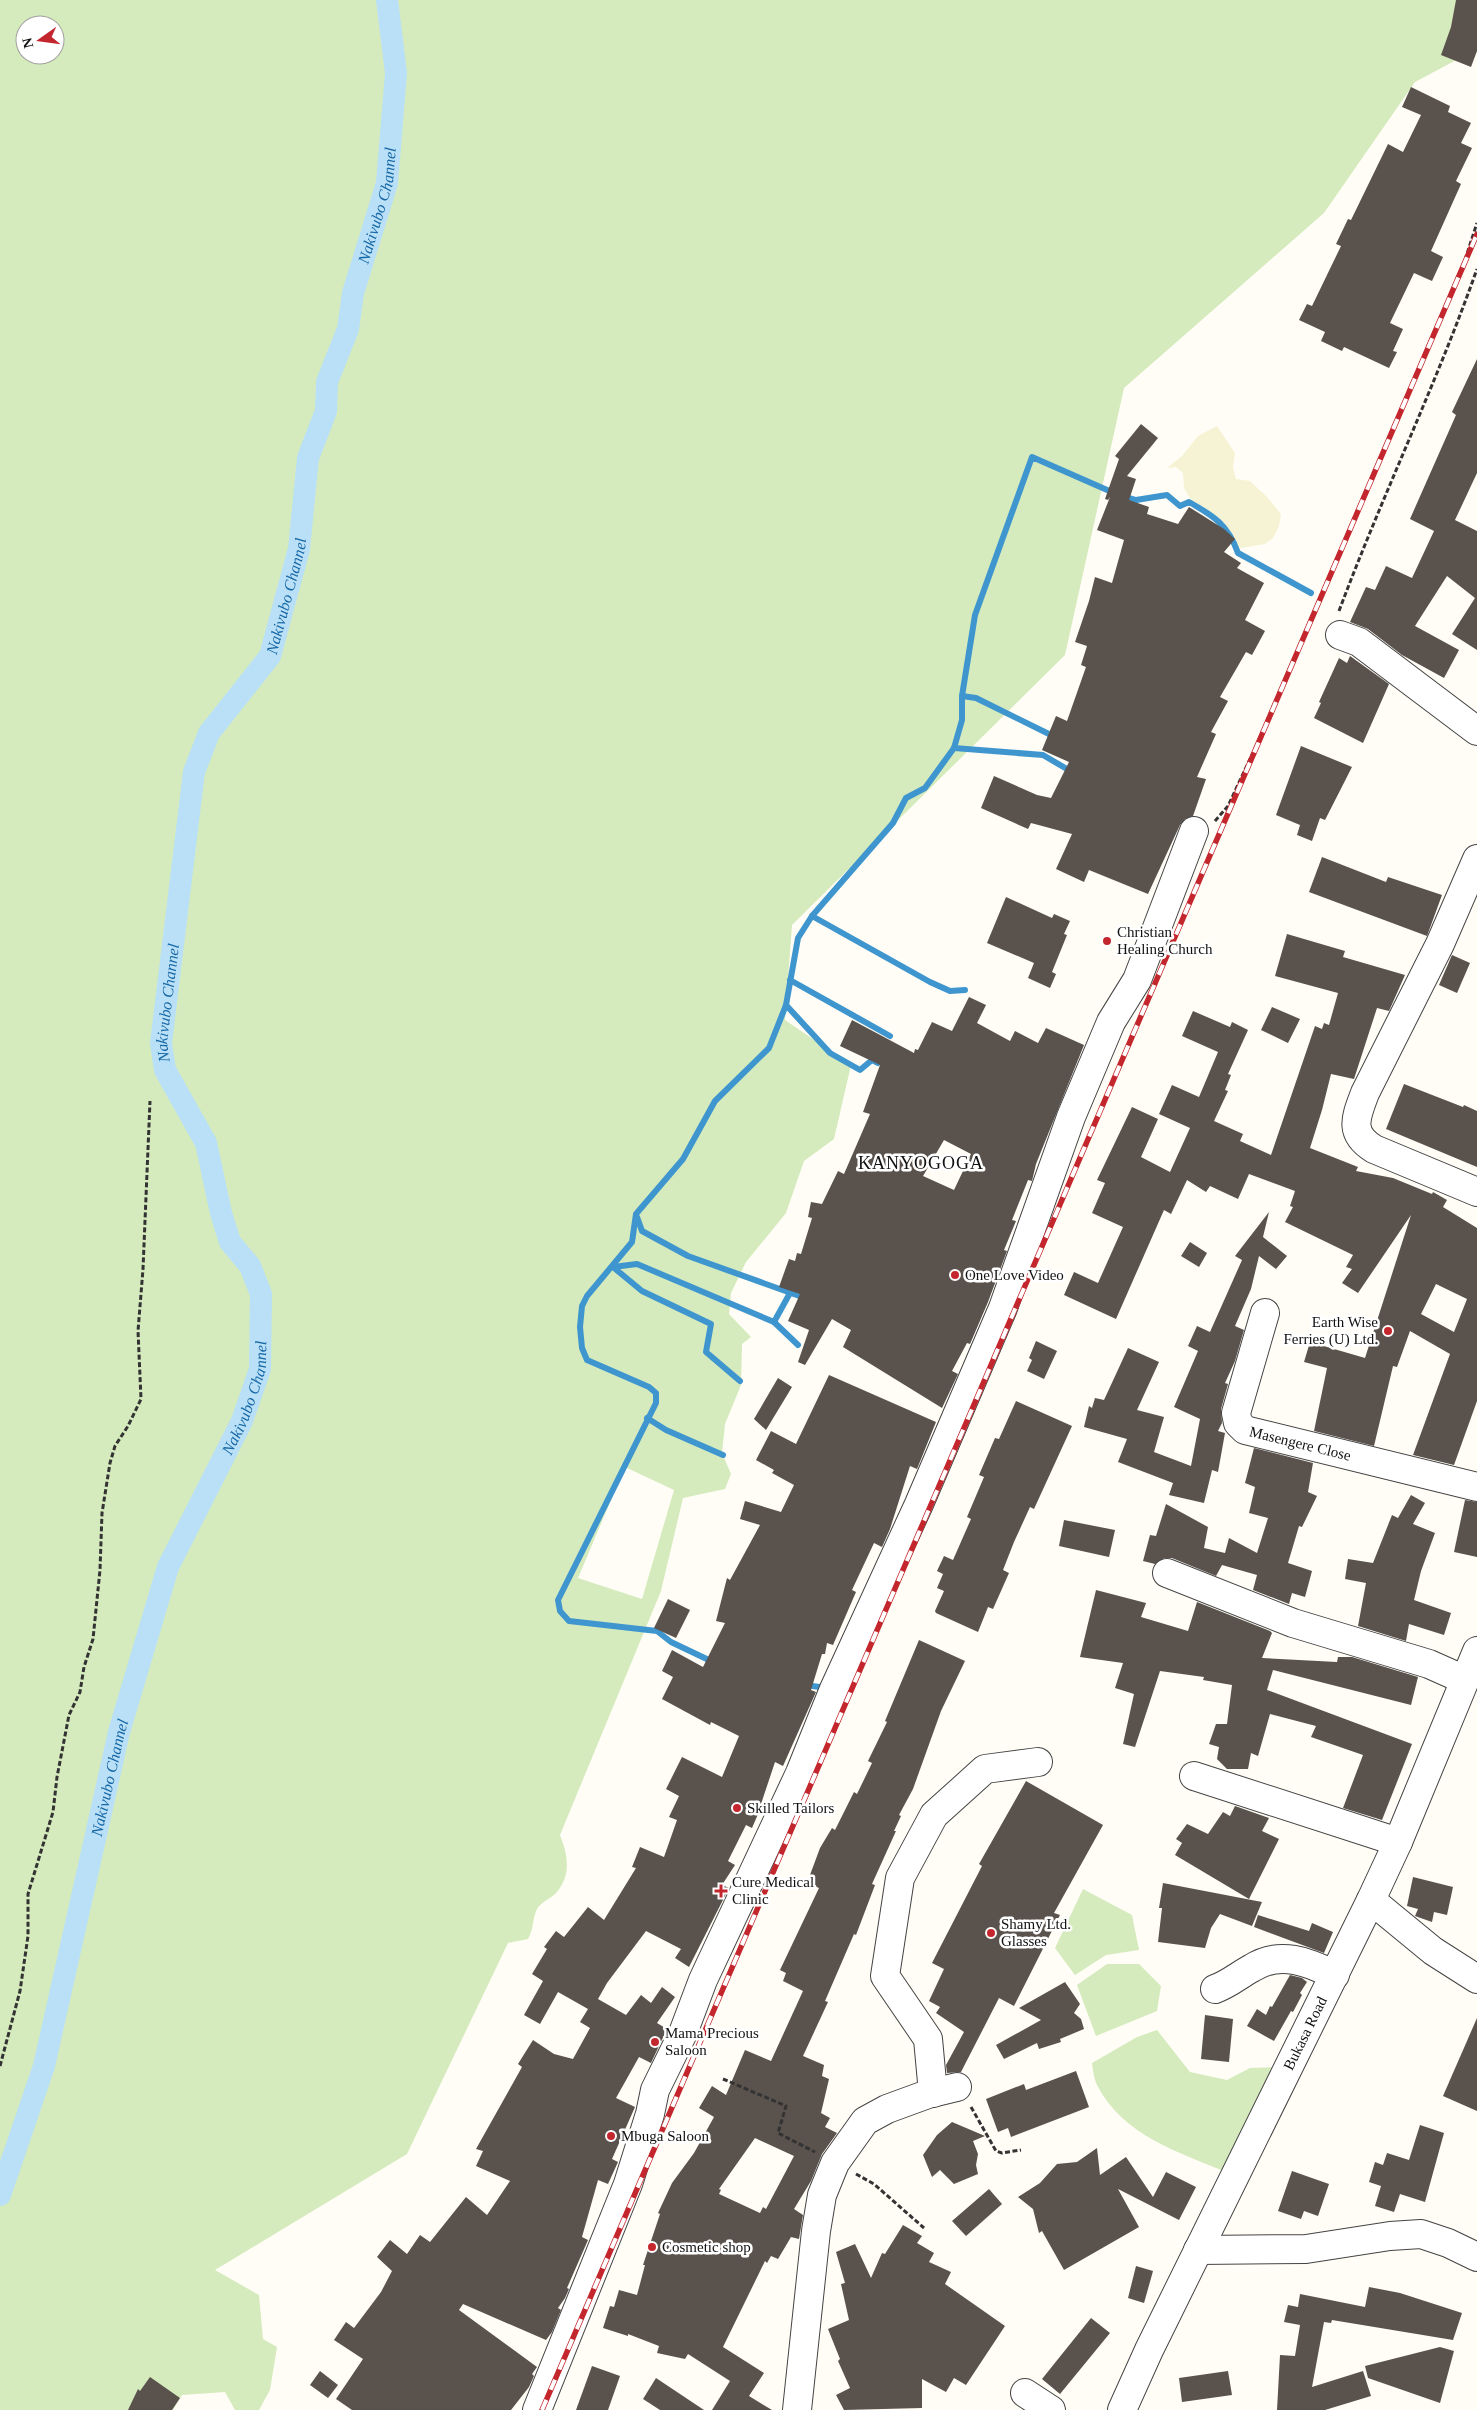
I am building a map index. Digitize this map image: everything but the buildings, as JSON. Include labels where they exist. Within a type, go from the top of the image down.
[{"type":"street","points":[[1338,626],[1477,731]]},
{"type":"street","points":[[537,2410],[628,2184],[650,2114],[655,2090],[683,2033],[703,1980],[733,1914],[800,1773],[834,1690],[911,1522],[1003,1308],[1070,1117],[1111,1022],[1138,980],[1194,831]]},
{"type":"street","points":[[1477,859],[1440,944],[1365,1093],[1356,1116],[1357,1131],[1363,1142],[1374,1149],[1477,1192]]},
{"type":"street","name":"Masengere Close","points":[[1265,1312],[1236,1413],[1240,1427],[1245,1430],[1477,1487]]},
{"type":"street","points":[[1167,1573],[1293,1623],[1428,1664],[1465,1680]]},
{"type":"street","name":"Bukasa Road","points":[[1122,2410],[1198,2250],[1371,1900],[1398,1842],[1477,1651]]},
{"type":"street","points":[[798,2410],[816,2231],[822,2195],[835,2163],[865,2120],[887,2109],[945,2090],[928,2039],[885,1976],[900,1878],[934,1815],[985,1769],[1038,1762]]},
{"type":"street","points":[[1194,1776],[1398,1842]]},
{"type":"street","points":[[1371,1900],[1432,1951],[1477,1979]]},
{"type":"street","points":[[1215,1989],[1231,1982],[1264,1960],[1293,1959],[1312,1964],[1335,1975]]},
{"type":"street","points":[[1198,2250],[1306,2250],[1390,2236],[1421,2234],[1448,2243],[1477,2257]]},
{"type":"street","points":[[1025,2393],[1051,2410]]},
{"type":"path","points":[[1194,831],[1203,830],[1213,823],[1228,806],[1461,269],[1477,223]]},
{"type":"path","points":[[1338,626],[1369,530],[1426,404],[1477,269]]},
{"type":"path","points":[[0,2066],[20,1991],[28,1936],[28,1894],[53,1812],[57,1777],[69,1715],[80,1692],[84,1667],[93,1639],[100,1570],[102,1513],[110,1463],[114,1446],[128,1426],[140,1399],[138,1331],[143,1269],[150,1101]]},
{"type":"path","points":[[723,2079],[786,2106],[778,2133],[874,2184],[924,2228]]},
{"type":"path","points":[[945,2090],[967,2100],[996,2151],[1002,2153],[1021,2150]]},
{"type":"shaded area","points":[[1217,426],[1235,453],[1233,467],[1236,479],[1250,481],[1281,514],[1279,526],[1273,538],[1265,544],[1240,548],[1224,540],[1226,528],[1219,519],[1205,508],[1192,502],[1184,488],[1183,473],[1176,467],[1167,468],[1182,456],[1198,436]]},
{"type":"green space","points":[[0,0],[1477,0],[1477,49],[1415,82],[1324,213],[1124,388],[1065,655],[792,925],[785,1020],[851,1065],[834,1139],[804,1161],[786,1213],[746,1262],[731,1293],[729,1314],[751,1337],[742,1344],[741,1385],[725,1424],[722,1453],[731,1474],[725,1489],[683,1498],[661,1591],[560,1835],[567,1865],[564,1880],[555,1894],[537,1909],[528,1939],[508,1943],[407,2154],[215,2270],[259,2295],[263,2339],[277,2347],[270,2390],[259,2410],[235,2410],[225,2392],[182,2395],[173,2410],[0,2410]],"holes":[[[625,1467],[674,1490],[642,1599],[578,1578]]]},
{"type":"green space","points":[[1083,1889],[1132,1915],[1139,1950],[1106,1955],[1075,1975],[1055,1948]]},
{"type":"green space","points":[[1107,1964],[1139,1964],[1161,1986],[1157,2011],[1096,2036],[1077,1985]]},
{"type":"green space","points":[[1157,2030],[1190,2072],[1227,2080],[1250,2068],[1282,2067],[1228,2173],[1172,2149],[1137,2130],[1108,2103],[1097,2085],[1092,2063],[1137,2037]]},
{"type":"waterway","name":"Nakivubo Channel","points":[[0,2195],[44,2066],[119,1732],[168,1567],[242,1421],[260,1369],[261,1294],[250,1266],[230,1242],[221,1213],[206,1143],[165,1070],[161,1043],[194,772],[209,733],[270,656],[299,549],[308,458],[326,411],[327,382],[348,329],[353,293],[387,183],[396,73],[387,0]]},
{"type":"waterway","points":[[713,1662],[671,1642],[657,1631],[569,1621],[560,1611],[558,1600],[656,1403],[656,1393],[649,1387],[587,1360],[582,1348],[580,1327],[582,1306],[587,1296],[632,1242],[636,1214],[683,1159],[715,1101],[769,1048],[786,1005],[798,938],[812,916],[893,823],[906,798],[925,788],[954,748],[962,720],[962,696],[975,615],[1032,457],[1114,493]]},
{"type":"waterway","points":[[1123,496],[1136,500],[1167,495],[1180,506],[1189,502],[1213,517],[1225,528],[1238,553],[1311,593]]},
{"type":"waterway","points":[[962,696],[976,698],[1055,737]]},
{"type":"waterway","points":[[954,748],[1043,755],[1072,772]]},
{"type":"waterway","points":[[812,916],[930,982],[950,991],[965,990]]},
{"type":"waterway","points":[[790,980],[890,1036]]},
{"type":"waterway","points":[[786,1005],[830,1053],[860,1070],[872,1060],[878,1063]]},
{"type":"waterway","points":[[637,1217],[642,1231],[688,1256],[805,1298]]},
{"type":"waterway","points":[[613,1267],[637,1264],[774,1322],[798,1345]]},
{"type":"waterway","points":[[613,1267],[642,1291],[711,1324],[706,1352],[740,1381]]},
{"type":"waterway","points":[[774,1322],[790,1293]]},
{"type":"waterway","points":[[647,1418],[666,1430],[723,1455]]},
{"type":"waterway","points":[[805,1685],[827,1688]]},
{"type":"railway","points":[[542,2410],[1477,234]]},
{"type":"place","name":"Christian Healing Church","points":[[1107,941]]},
{"type":"place","name":"One Love Video","points":[[955,1275]]},
{"type":"place","name":"Earth Wise Ferries (U) Ltd.","points":[[1388,1331]]},
{"type":"place","name":"Skilled Tailors","points":[[737,1808]]},
{"type":"place","name":"Cure Medical Clinic","points":[[721,1891]]},
{"type":"place","name":"Shamy Ltd. Glasses","points":[[991,1933]]},
{"type":"place","name":"Mama Precious Saloon","points":[[655,2042]]},
{"type":"place","name":"Mbuga Saloon","points":[[611,2136]]},
{"type":"place","name":"Cosmetic shop","points":[[652,2247]]},
{"type":"district","name":"KANYOGOGA","points":[[921,1163]]}]
